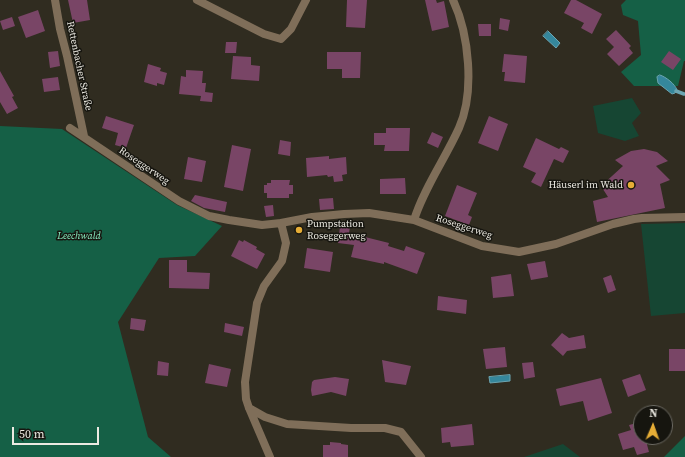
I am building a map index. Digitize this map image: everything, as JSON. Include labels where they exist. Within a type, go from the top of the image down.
[{"type":"street","name":"Rettenbacher Straße","points":[[55,0],[84,136]]},
{"type":"street","points":[[197,0],[264,34],[281,39],[291,29],[306,0]]},
{"type":"street","points":[[414,220],[418,206],[460,126],[466,106],[468,87],[467,54],[464,30],[453,0]]},
{"type":"street","name":"Roseggerweg","points":[[70,128],[179,201],[209,216],[229,220],[262,224],[281,223],[312,217],[369,213],[414,220],[482,246],[519,252],[556,244],[613,224],[634,219],[685,218]]},
{"type":"street","points":[[270,457],[246,399],[245,382],[257,303],[264,286],[282,261],[286,243],[281,223]]},
{"type":"street","points":[[249,408],[265,417],[287,424],[351,428],[385,428],[401,432],[421,457]]},
{"type":"green space","points":[[626,0],[685,0],[685,61],[678,86],[634,86],[621,72],[641,55],[638,21],[623,15],[621,5]]},
{"type":"green space","points":[[632,98],[641,113],[632,123],[639,136],[625,141],[598,133],[593,106]]},
{"type":"green space","name":"Leechwald","points":[[0,126],[62,129],[177,205],[222,226],[195,256],[159,258],[118,322],[148,437],[171,457],[0,457]]},
{"type":"green space","points":[[685,223],[685,313],[651,316],[641,224]]},
{"type":"green space","points":[[685,436],[685,457],[664,457]]},
{"type":"green space","points":[[563,444],[580,457],[524,457]]},
{"type":"water","points":[[548,31],[560,43],[556,48],[543,36]]},
{"type":"water","points":[[660,75],[674,85],[677,90],[675,93],[672,94],[658,83],[657,77]]},
{"type":"water","points":[[510,375],[510,381],[490,383],[489,377]]},
{"type":"building","points":[[68,0],[87,0],[90,20],[73,23]]},
{"type":"building","points":[[347,0],[367,0],[365,28],[346,27]]},
{"type":"building","points":[[425,0],[436,0],[437,3],[444,1],[449,27],[432,31]]},
{"type":"building","points":[[571,0],[576,0],[602,14],[592,34],[581,28],[584,23],[564,13]]},
{"type":"building","points":[[38,10],[45,31],[26,38],[18,17]]},
{"type":"building","points":[[12,17],[15,26],[3,30],[0,21]]},
{"type":"building","points":[[500,18],[510,20],[508,31],[499,29]]},
{"type":"building","points":[[478,24],[491,24],[491,36],[479,36]]},
{"type":"building","points":[[616,30],[631,46],[629,48],[633,53],[619,66],[607,54],[614,47],[606,39]]},
{"type":"building","points":[[226,42],[237,42],[236,53],[225,53]]},
{"type":"building","points":[[58,51],[60,66],[50,68],[48,52]]},
{"type":"building","points":[[669,51],[681,59],[673,70],[661,62]]},
{"type":"building","points":[[327,52],[361,52],[360,78],[342,78],[342,69],[327,69]]},
{"type":"building","points":[[504,54],[527,56],[525,83],[504,81],[505,72],[502,72]]},
{"type":"building","points":[[233,56],[251,57],[251,65],[260,66],[259,81],[231,79]]},
{"type":"building","points":[[148,64],[161,68],[160,71],[167,73],[164,85],[157,83],[157,86],[144,82]]},
{"type":"building","points":[[186,70],[203,71],[202,83],[206,83],[205,92],[213,93],[212,102],[200,101],[201,96],[179,94],[181,76],[186,77]]},
{"type":"building","points":[[0,71],[14,96],[12,97],[18,108],[7,114],[0,102]]},
{"type":"building","points":[[58,77],[60,90],[44,92],[42,79]]},
{"type":"building","points":[[106,116],[134,125],[126,148],[115,145],[118,133],[102,128]]},
{"type":"building","points":[[489,116],[508,124],[498,151],[478,143]]},
{"type":"building","points":[[386,128],[410,128],[409,151],[384,151],[385,145],[374,145],[374,133],[386,133]]},
{"type":"building","points":[[432,132],[443,137],[438,148],[427,143]]},
{"type":"building","points":[[536,138],[559,149],[561,147],[569,151],[563,163],[554,159],[541,187],[531,182],[536,173],[523,167]]},
{"type":"building","points":[[280,140],[291,142],[290,156],[278,154]]},
{"type":"building","points":[[232,145],[251,149],[243,191],[224,187]]},
{"type":"building","name":"Häuserl im Wald","points":[[644,149],[657,152],[668,161],[656,166],[670,180],[660,184],[665,208],[597,222],[593,201],[608,197],[601,186],[623,166],[615,160],[631,151]]},
{"type":"building","points":[[329,156],[329,159],[346,157],[347,174],[342,175],[343,181],[334,182],[333,176],[328,177],[327,175],[307,177],[306,158]]},
{"type":"building","points":[[188,157],[206,161],[202,182],[184,179]]},
{"type":"building","points":[[405,178],[406,194],[380,194],[380,179]]},
{"type":"building","points":[[271,180],[290,180],[289,185],[293,185],[293,194],[289,194],[289,198],[267,198],[267,193],[264,193],[264,185],[271,183]]},
{"type":"building","points":[[457,185],[477,193],[468,215],[472,217],[469,225],[445,216]]},
{"type":"building","points":[[195,195],[227,202],[225,212],[204,208],[191,201]]},
{"type":"building","points":[[333,198],[334,209],[320,210],[319,199]]},
{"type":"building","points":[[273,205],[274,216],[266,217],[264,206]]},
{"type":"building","points":[[340,226],[350,227],[349,233],[389,243],[388,246],[404,251],[406,246],[425,253],[417,274],[384,262],[384,264],[351,257],[354,245],[338,243]]},
{"type":"building","points":[[239,240],[243,242],[244,240],[257,247],[256,249],[265,254],[257,269],[231,256]]},
{"type":"building","points":[[307,248],[333,252],[330,272],[304,268]]},
{"type":"building","points":[[169,260],[187,260],[187,272],[210,273],[209,289],[169,288]]},
{"type":"building","points":[[545,261],[548,277],[531,280],[527,264]]},
{"type":"building","points":[[511,274],[514,296],[493,298],[491,277]]},
{"type":"building","points":[[611,275],[616,290],[608,293],[603,278]]},
{"type":"building","points":[[438,296],[467,300],[466,314],[437,310]]},
{"type":"building","points":[[131,318],[146,320],[144,331],[130,329]]},
{"type":"building","points":[[225,323],[244,327],[242,336],[224,332]]},
{"type":"building","points":[[562,333],[569,338],[584,335],[586,348],[567,351],[563,356],[551,345]]},
{"type":"building","points":[[505,347],[507,367],[486,369],[483,349]]},
{"type":"building","points":[[669,349],[685,349],[685,371],[669,371]]},
{"type":"building","points":[[382,360],[411,366],[406,385],[385,382]]},
{"type":"building","points":[[158,361],[169,363],[168,376],[157,375]]},
{"type":"building","points":[[533,362],[535,377],[524,379],[522,363]]},
{"type":"building","points":[[209,364],[231,369],[227,387],[205,383]]},
{"type":"building","points":[[640,374],[646,390],[628,397],[622,380]]},
{"type":"building","points":[[335,377],[349,379],[346,396],[331,392],[312,396],[312,382],[314,380]]},
{"type":"building","points":[[601,378],[612,413],[588,421],[583,401],[560,406],[556,389]]},
{"type":"building","points":[[472,424],[474,445],[451,447],[450,442],[442,443],[441,428]]},
{"type":"building","points":[[633,424],[633,445],[647,445],[649,452],[637,455],[634,447],[623,450],[618,434],[631,430],[629,425]]},
{"type":"building","points":[[330,442],[348,445],[348,457],[323,457],[323,445],[330,445]]},
{"type":"waterway","points":[[676,91],[684,94]]},
{"type":"place","name":"Häuserl im Wald","points":[[631,185]]},
{"type":"place","name":"Pumpstation Roseggerweg","points":[[299,230]]}]
